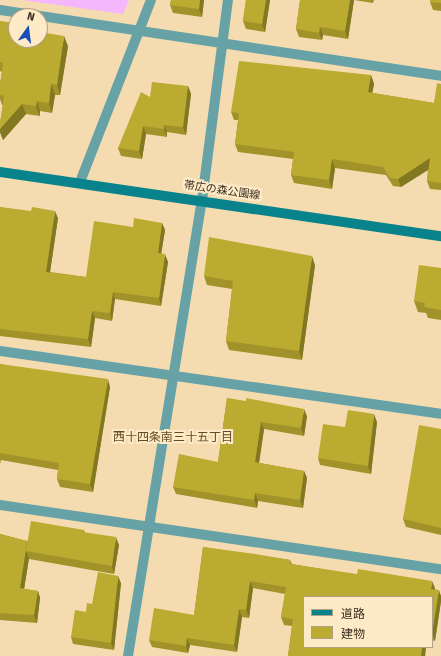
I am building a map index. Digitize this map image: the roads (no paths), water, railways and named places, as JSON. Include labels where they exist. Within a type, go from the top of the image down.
[{"type":"main road","name":"帯広の森公園線","points":[[0,172],[80,182],[441,236]]},
{"type":"street","points":[[80,182],[152,0]]},
{"type":"street","points":[[128,656],[202,200],[221,43],[228,0]]},
{"type":"street","points":[[0,10],[441,76]]},
{"type":"street","points":[[0,351],[441,414]]},
{"type":"street","points":[[0,505],[441,569]]},
{"type":"district","name":"西十四条南三十五丁目","points":[[173,438]]}]
